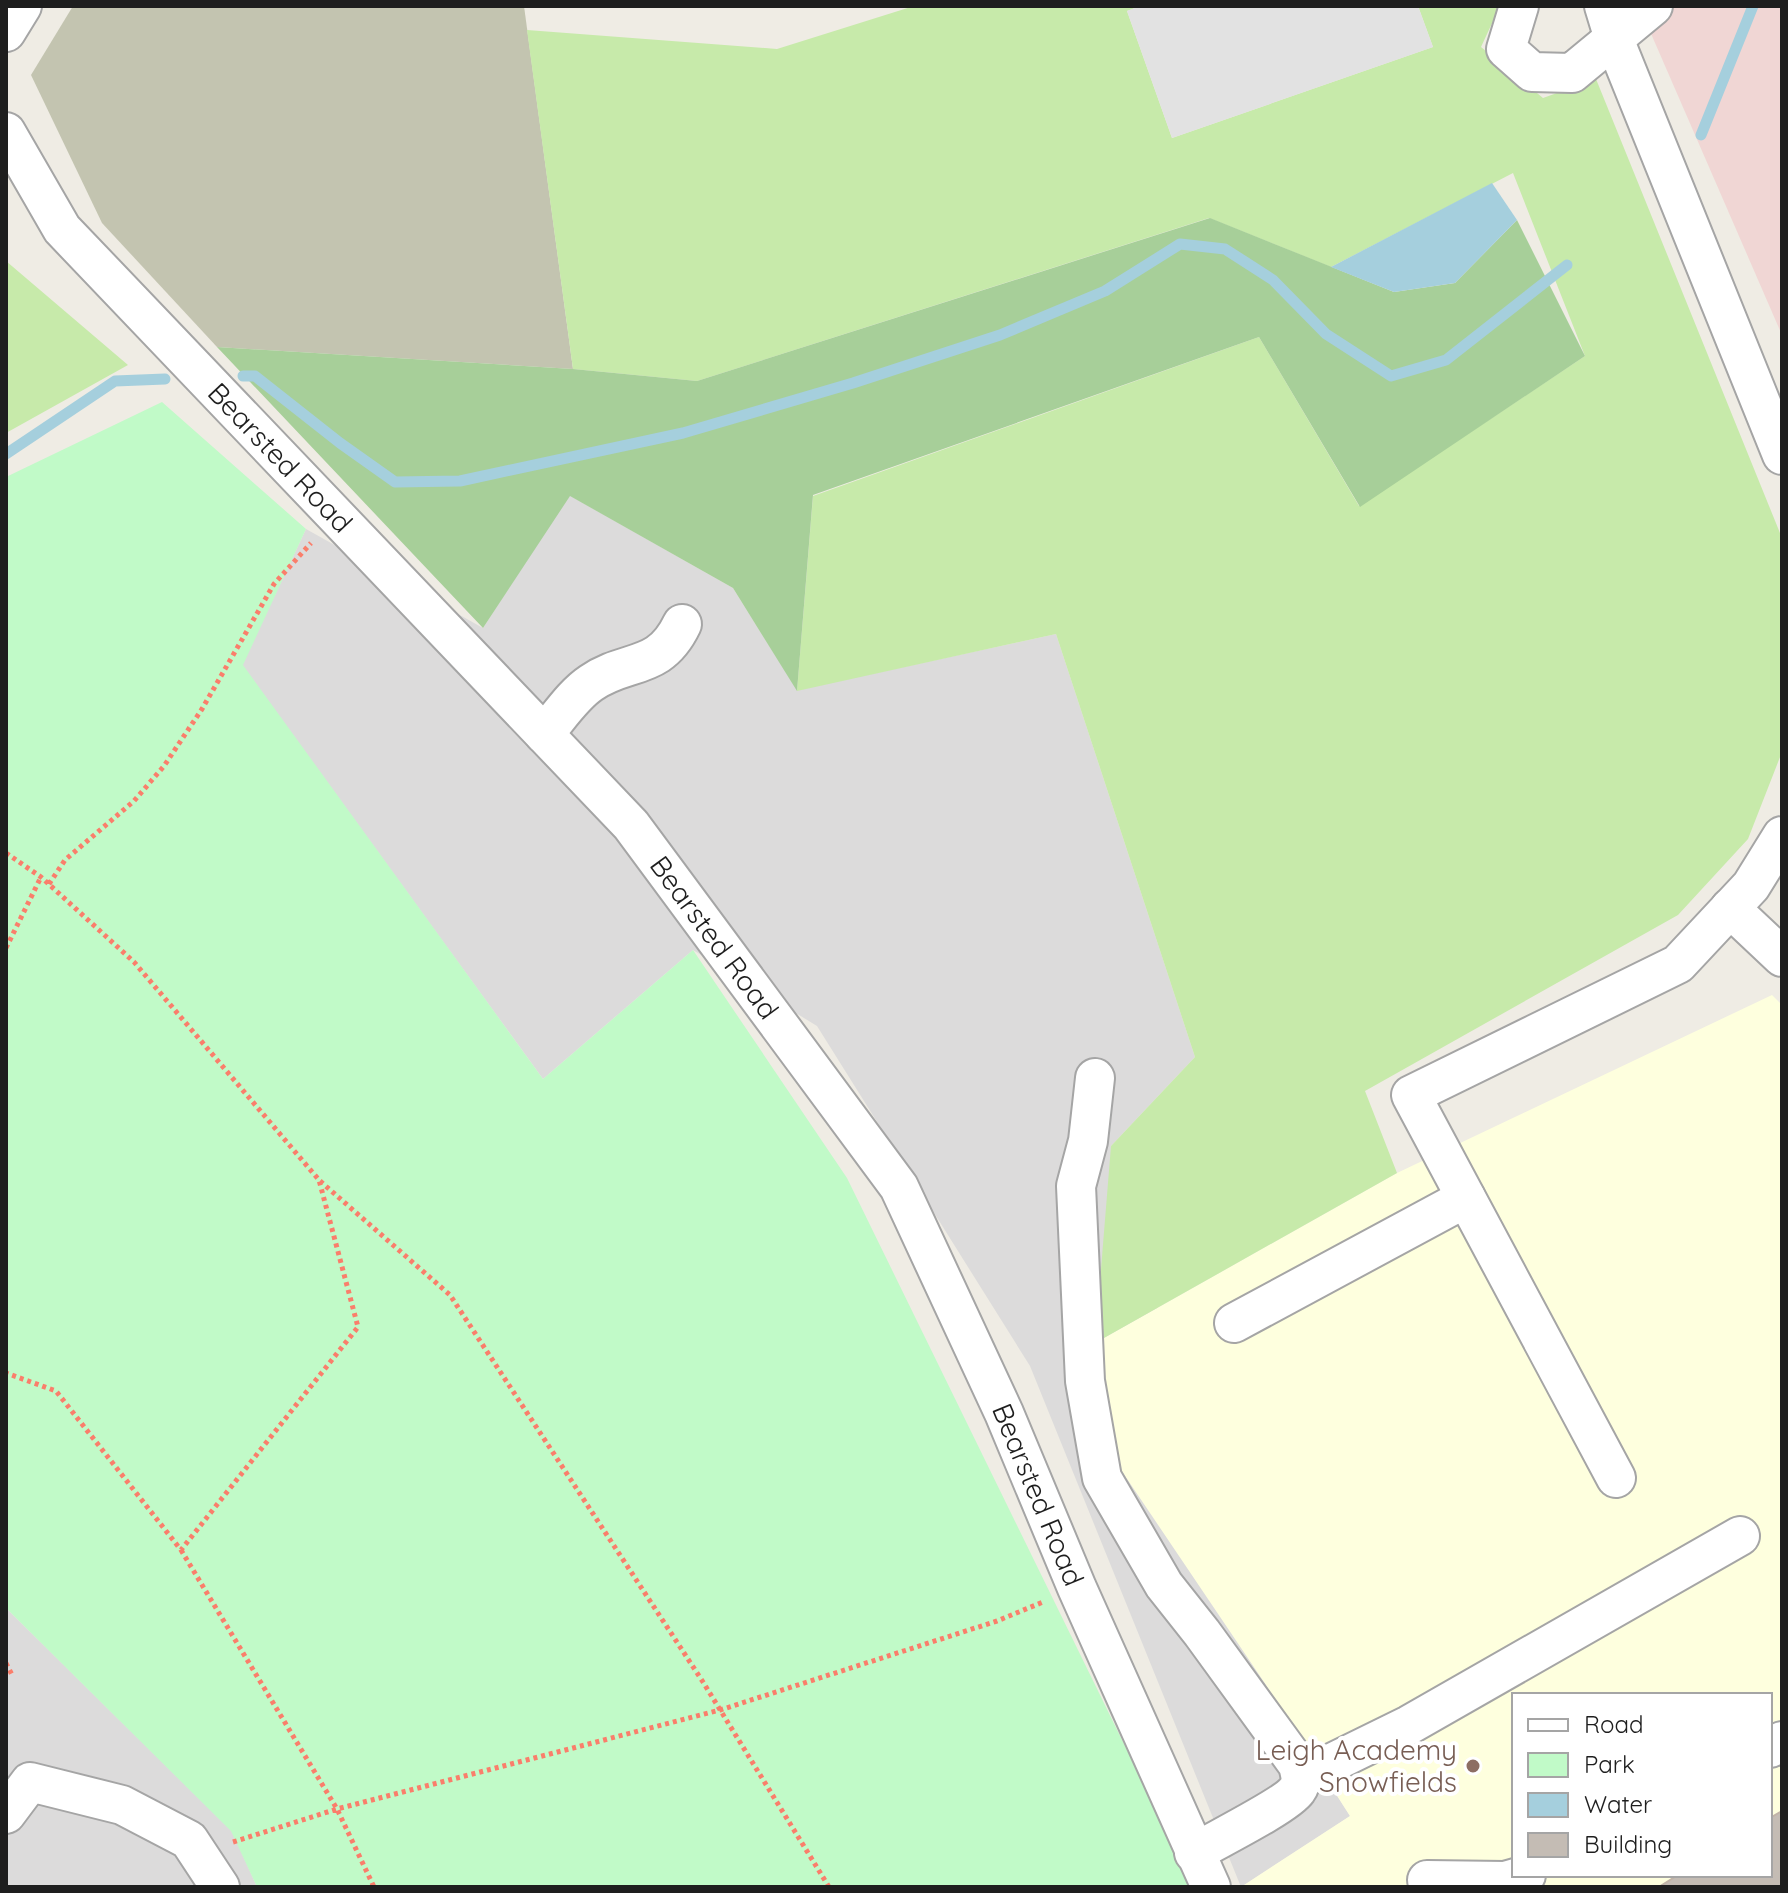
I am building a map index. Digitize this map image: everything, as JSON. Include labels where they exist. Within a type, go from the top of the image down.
[{"type":"street","points":[[6,32],[22,6]]},
{"type":"street","points":[[1519,6],[1506,49],[1532,72],[1572,73],[1609,23],[1653,6]]},
{"type":"street","points":[[1609,23],[1782,455]]},
{"type":"street","name":"Bearsted Road","points":[[6,132],[62,229],[631,825],[899,1187],[1004,1413],[1077,1588],[1211,1887]]},
{"type":"street","points":[[544,734],[587,685],[662,652],[676,637],[682,624]]},
{"type":"street","points":[[1616,1478],[1411,1095],[1678,964],[1751,886],[1782,836]]},
{"type":"street","points":[[1730,908],[1782,957]]},
{"type":"street","points":[[1095,1078],[1088,1141],[1076,1186],[1085,1381],[1102,1478],[1164,1585],[1298,1765],[1301,1778],[1298,1789],[1282,1802],[1194,1853]]},
{"type":"street","points":[[1234,1323],[1466,1198]]},
{"type":"street","points":[[1301,1778],[1409,1725],[1740,1536]]},
{"type":"street","points":[[6,1814],[30,1782],[122,1805],[189,1840],[220,1887]]},
{"type":"street","points":[[1427,1880],[1505,1881],[1519,1877]]},
{"type":"path","points":[[49,884],[65,860],[134,801],[164,766],[202,709],[274,584],[336,516]]},
{"type":"path","points":[[6,853],[41,877],[134,962],[319,1180],[450,1295],[720,1710],[829,1887]]},
{"type":"path","points":[[6,948],[41,877]]},
{"type":"path","points":[[181,1550],[358,1327],[319,1180]]},
{"type":"path","points":[[6,1373],[56,1391],[181,1550],[337,1809],[374,1887]]},
{"type":"path","points":[[197,1853],[337,1809],[720,1710],[997,1621],[1077,1588]]},
{"type":"path","points":[[6,1663],[12,1675]]},
{"type":"shaded area","points":[[73,6],[524,6],[573,369],[217,347],[102,223],[31,75]]},
{"type":"shaded area","points":[[1140,6],[1418,6],[1433,47],[1172,138],[1127,11]]},
{"type":"shaded area","points":[[1639,6],[1782,6],[1782,335]]},
{"type":"shaded area","points":[[569,495],[733,588],[797,690],[1056,634],[1195,1057],[1111,1146],[1266,1685],[1350,1816],[1241,1887],[1030,1366],[817,1026],[693,950],[543,1079],[242,665],[306,529],[483,628]]},
{"type":"shaded area","points":[[1772,995],[1782,1005],[1782,1887],[1241,1887],[1350,1816],[1121,1470],[1095,1343],[1397,1173]]},
{"type":"shaded area","points":[[6,1608],[232,1831],[257,1887],[6,1887]]},
{"type":"green space","points":[[914,6],[1140,6],[1127,11],[1172,138],[1433,47],[1418,6],[1500,6],[1481,47],[1543,98],[1596,79],[1782,538],[1782,752],[1748,839],[1678,915],[1365,1091],[1397,1173],[1095,1343],[1111,1146],[1195,1057],[1056,634],[797,691],[813,496],[1259,337],[1359,506],[1585,356],[1513,173],[1331,267],[1209,218],[697,381],[573,369],[527,30],[777,49]]},
{"type":"green space","points":[[1210,218],[1394,292],[1455,283],[1517,220],[1585,356],[1360,507],[1259,337],[813,495],[797,691],[733,588],[570,496],[483,628],[217,347],[573,369],[697,381]]},
{"type":"green space","points":[[6,261],[128,365],[6,433]]},
{"type":"green space","points":[[162,402],[306,529],[243,665],[543,1079],[693,950],[847,1178],[1194,1887],[257,1887],[231,1831],[6,1608],[6,477]]},
{"type":"water","points":[[1492,183],[1517,220],[1455,283],[1394,292],[1331,267]]},
{"type":"building","points":[[1782,1811],[1782,1887],[1659,1887],[1675,1877],[1772,1877],[1772,1817]]},
{"type":"waterway","points":[[1701,135],[1753,6]]},
{"type":"waterway","points":[[243,376],[255,376],[395,482],[460,481],[683,433],[853,383],[1000,335],[1105,291],[1180,244],[1225,249],[1273,280],[1326,334],[1391,376],[1446,360],[1567,265]]},
{"type":"waterway","points":[[6,454],[115,381],[165,379]]},
{"type":"place","name":"Leigh Academy Snowfields","points":[[1473,1766]]}]
